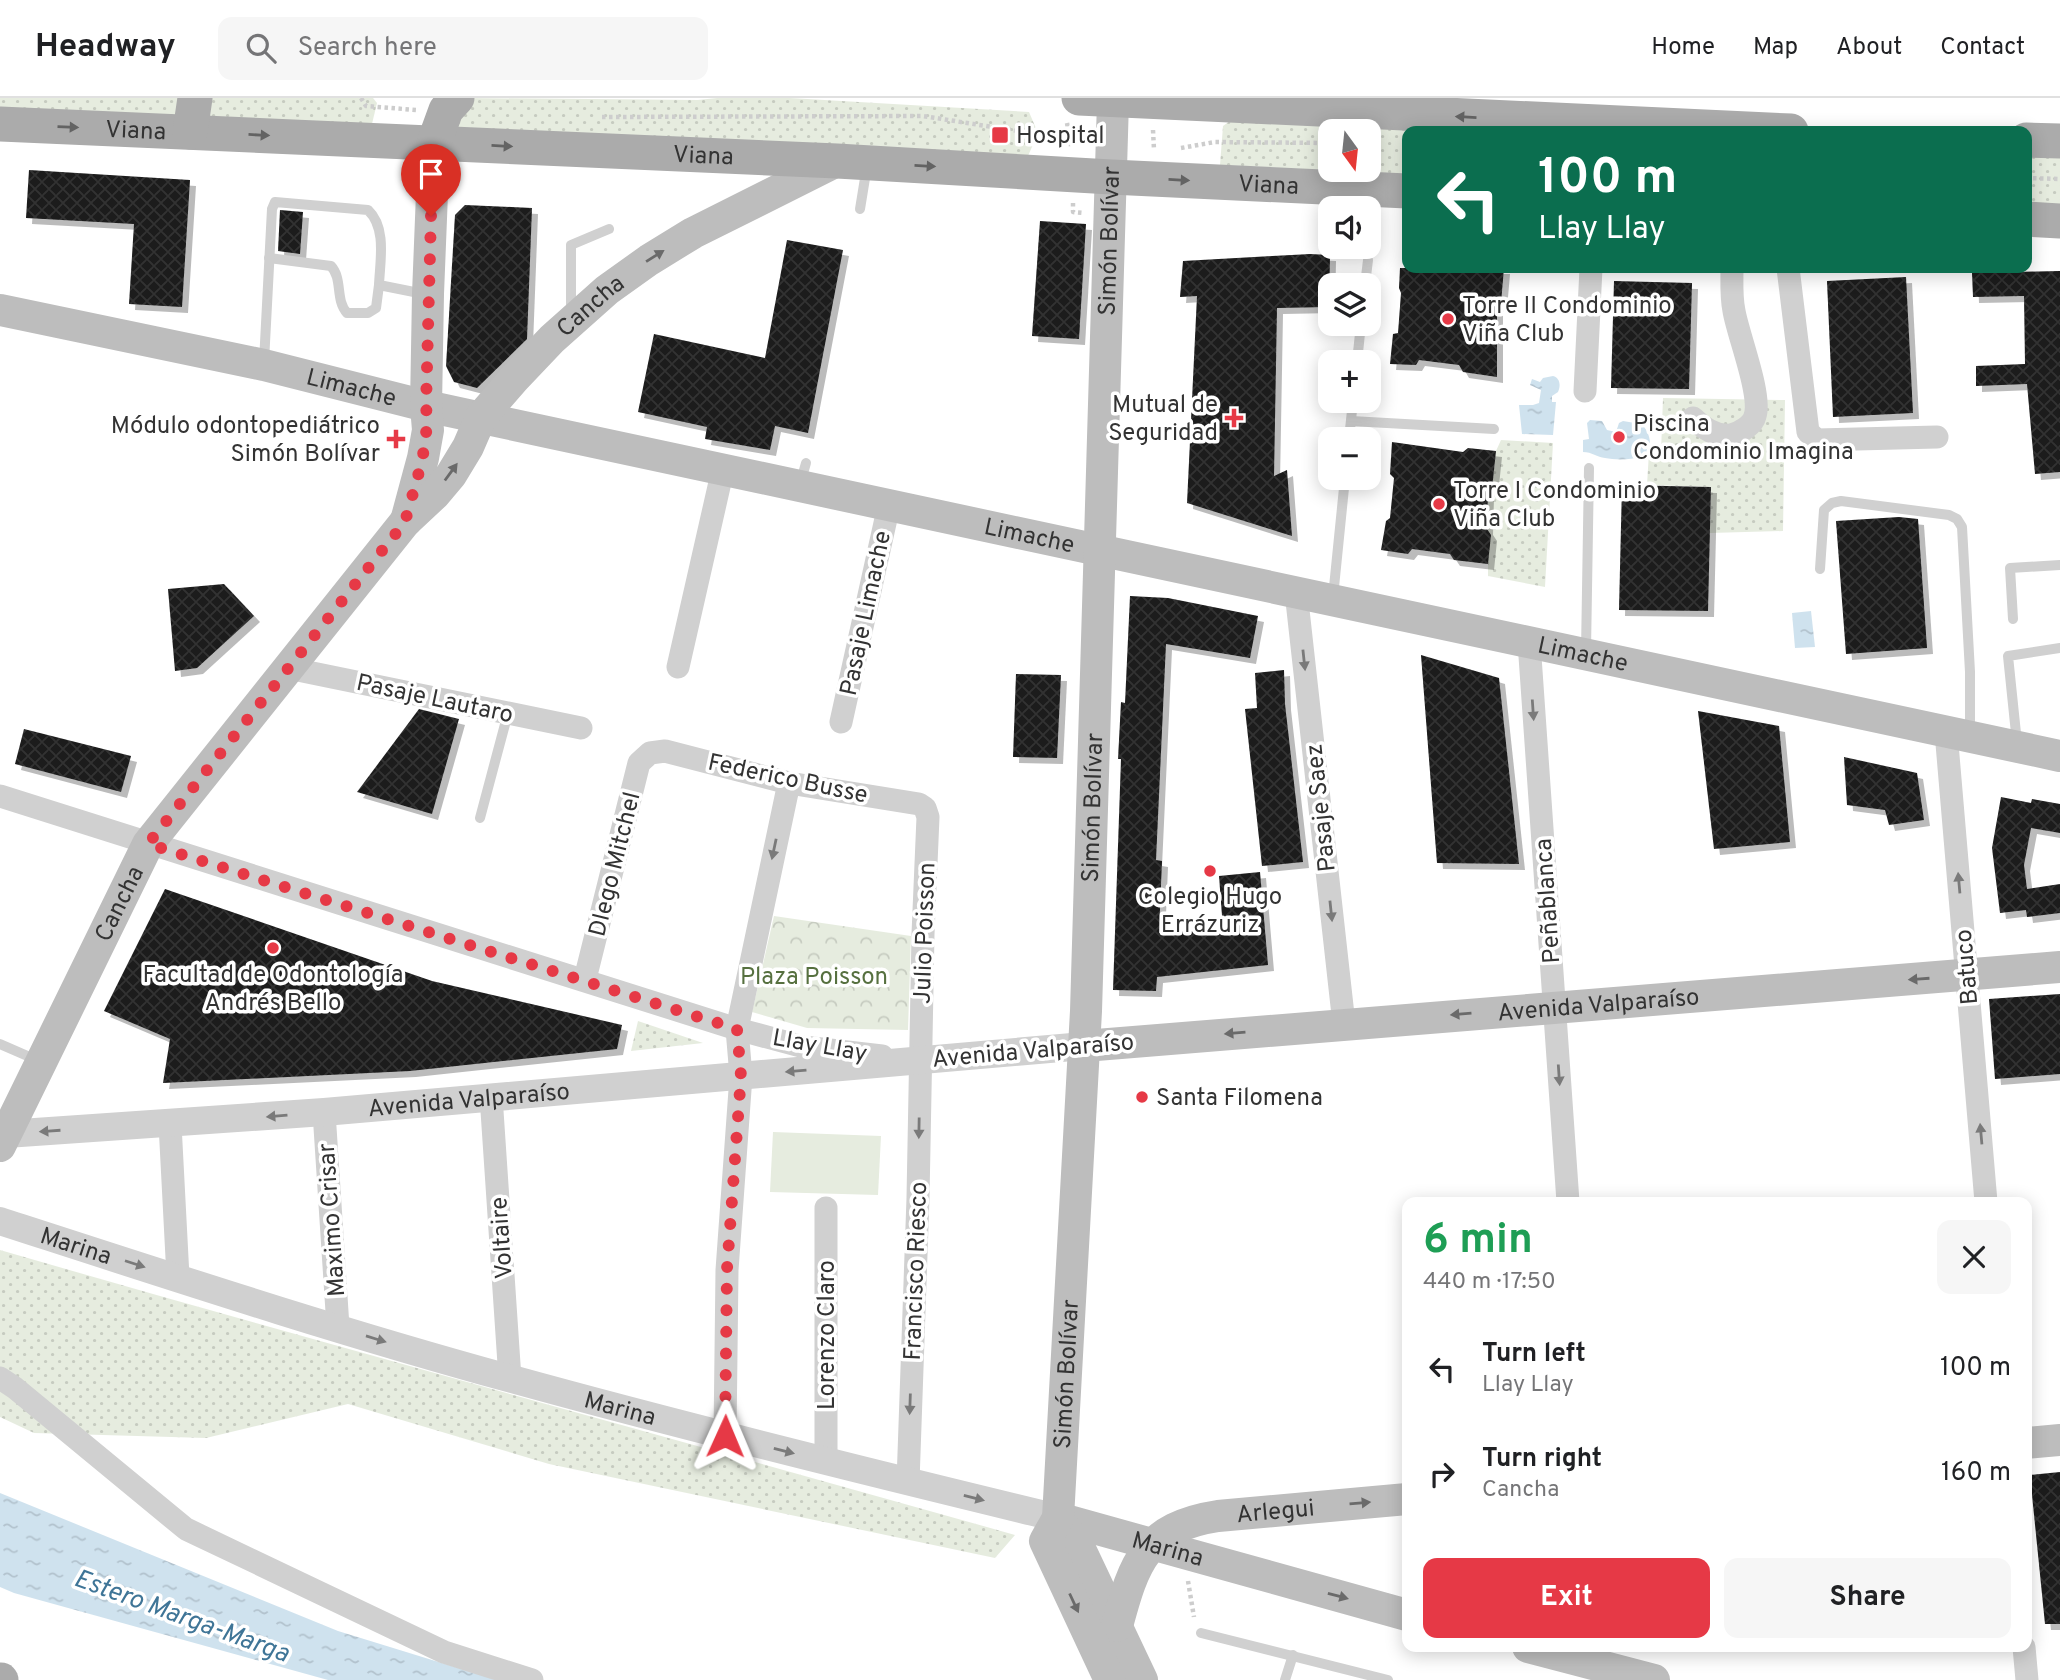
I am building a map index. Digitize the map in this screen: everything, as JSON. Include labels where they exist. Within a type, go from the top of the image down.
[{"type":"main road","points":[[1102,99],[1333,117],[1388,106],[1521,114],[1649,126]]},
{"type":"main road","name":"Simón Bolívar","points":[[1052,1530],[1084,1046],[1111,165],[1102,99]]},
{"type":"main road","name":"Viana","points":[[0,124],[192,115],[444,120],[852,162],[1111,165],[1402,191]]},
{"type":"main road","name":"Cancha","points":[[405,522],[427,438],[428,295],[444,120]]},
{"type":"main road","points":[[2032,140],[2060,141]]},
{"type":"main road","name":"Cancha","points":[[3,1140],[148,844],[405,522],[451,475],[468,447],[481,417],[533,358],[572,321],[607,290],[649,260],[693,233],[852,162]]},
{"type":"main road","points":[[2032,219],[2060,221]]},
{"type":"main road","name":"Limache","points":[[0,310],[264,365],[426,406],[723,469],[803,474],[889,505],[2060,756]]},
{"type":"main road","name":"Avenida Valparaíso","points":[[1084,1046],[2060,967]]},
{"type":"main road","points":[[2032,1442],[2060,1440]]},
{"type":"main road","name":"Arlegui","points":[[1144,1556],[1172,1530],[1198,1519],[1402,1499]]},
{"type":"main road","points":[[1052,1530],[1080,1549],[1142,1680]]},
{"type":"main road","points":[[1052,1530],[1110,1680]]},
{"type":"main road","name":"Marina","points":[[1052,1530],[1144,1556],[1183,1553],[1402,1614]]},
{"type":"main road","points":[[1117,1626],[1129,1580],[1144,1556]]},
{"type":"main road","points":[[1569,1652],[1602,1656],[1654,1680]]},
{"type":"street","points":[[1585,391],[1591,273]]},
{"type":"street","points":[[1693,418],[1702,427],[1719,435],[1733,435],[1749,426],[1756,415],[1751,379],[1733,309],[1732,273]]},
{"type":"street","points":[[1789,273],[1808,432],[1817,440],[1937,437]]},
{"type":"street","points":[[678,667],[723,469]]},
{"type":"street","name":"Pasaje Limache","points":[[841,722],[889,505]]},
{"type":"street","name":"Pasaje Saez","points":[[1296,592],[1344,1024]]},
{"type":"street","name":"Peñablanca","points":[[1529,642],[1568,1197]]},
{"type":"street","name":"Pasaje Lautaro","points":[[288,668],[581,728]]},
{"type":"street","name":"Batuco","points":[[1958,734],[1967,975],[1986,1197]]},
{"type":"street","name":"Federico Busse","points":[[650,753],[664,751],[789,783],[919,804],[925,808]]},
{"type":"street","name":"DIego Mitchel","points":[[585,979],[639,763],[650,753]]},
{"type":"street","points":[[725,1436],[727,1269],[741,1076],[737,1029],[789,783]]},
{"type":"street","name":"Llay Llay","points":[[0,796],[737,1029],[804,1047],[920,1060]]},
{"type":"street","name":"Julio Poisson","points":[[920,1060],[928,817],[925,808]]},
{"type":"street","name":"Avenida Valparaíso","points":[[3,1140],[1084,1046]]},
{"type":"street","name":"Francisco Riesco","points":[[908,1482],[920,1060]]},
{"type":"street","name":"Voltaire","points":[[491,1096],[510,1379]]},
{"type":"street","name":"Maximo Crisar","points":[[324,1112],[338,1328]]},
{"type":"street","points":[[170,1124],[178,1277]]},
{"type":"street","name":"Lorenzo Claro","points":[[826,1461],[827,1208]]},
{"type":"street","name":"Marina","points":[[0,1221],[338,1328],[510,1379],[908,1482],[1052,1530]]},
{"type":"street","points":[[0,1378],[186,1530],[444,1652],[532,1680]]},
{"type":"street","points":[[2024,1652],[2027,1680]]},
{"type":"lane","points":[[852,162],[860,209]]},
{"type":"lane","points":[[264,365],[269,258],[272,209],[275,202],[368,210],[376,217],[380,228],[376,308],[368,313],[347,313],[342,308],[336,271],[331,266],[269,258]]},
{"type":"lane","points":[[572,321],[571,245],[609,229]]},
{"type":"lane","points":[[1366,273],[1367,260]]},
{"type":"lane","points":[[379,285],[428,295]]},
{"type":"lane","points":[[1350,427],[1352,413]]},
{"type":"lane","points":[[1351,421],[1494,429]]},
{"type":"lane","points":[[1586,654],[1589,468]]},
{"type":"lane","points":[[1332,600],[1344,490]]},
{"type":"lane","points":[[1820,569],[1824,510],[1832,503],[1841,501],[1949,515],[1957,519],[1962,527],[1970,672],[1958,734]]},
{"type":"lane","points":[[2013,619],[2010,568],[2060,565]]},
{"type":"lane","points":[[2017,747],[2008,656],[2060,648]]},
{"type":"lane","points":[[480,818],[509,713]]},
{"type":"lane","points":[[0,1044],[41,1062]]},
{"type":"lane","points":[[1200,1633],[1388,1680]]},
{"type":"lane","points":[[1285,1680],[1293,1656]]},
{"type":"path","points":[[361,98],[366,106],[409,108],[444,120]]},
{"type":"path","points":[[590,118],[923,116],[1024,132],[1111,165],[1143,154],[1166,151]]},
{"type":"path","points":[[1178,149],[1333,117]]},
{"type":"path","points":[[2032,177],[2060,179]]},
{"type":"path","points":[[1183,1553],[1193,1615],[1200,1633]]},
{"type":"green space","points":[[0,98],[373,98],[377,103],[371,128],[0,113]]},
{"type":"green space","points":[[465,98],[790,98],[1029,112],[1038,133],[1028,156],[454,132]]},
{"type":"green space","points":[[1238,115],[1328,119],[1318,119],[1318,170],[1220,165],[1223,126]]},
{"type":"green space","points":[[1381,121],[1484,126],[1402,126],[1402,174],[1381,173]]},
{"type":"green space","points":[[2032,151],[2060,153],[2060,206],[2032,204]]},
{"type":"green space","points":[[1663,398],[1785,400],[1783,531],[1710,533],[1711,487],[1647,485],[1649,452],[1661,452]]},
{"type":"green space","points":[[1501,440],[1553,443],[1545,587],[1488,576],[1488,491],[1492,489],[1496,451]]},
{"type":"green space","name":"Plaza Poisson","points":[[774,916],[911,936],[908,1030],[807,1028],[752,1012]]},
{"type":"green space","points":[[638,1021],[703,1043],[631,1051]]},
{"type":"green space","points":[[773,1132],[881,1136],[878,1195],[770,1192]]},
{"type":"green space","points":[[0,1250],[1015,1535],[995,1558],[549,1464],[348,1404],[206,1438],[34,1433],[0,1417]]},
{"type":"water","points":[[1553,376],[1560,384],[1558,392],[1552,396],[1552,402],[1556,402],[1553,435],[1522,434],[1519,405],[1539,403],[1541,390],[1530,385],[1532,379],[1540,382],[1543,378]]},
{"type":"water","name":"Piscina Condominio Imagina","points":[[1590,420],[1602,421],[1607,430],[1616,432],[1619,423],[1623,421],[1641,424],[1649,437],[1648,451],[1632,459],[1605,458],[1583,452],[1583,440],[1589,439],[1587,423]]},
{"type":"water","points":[[1811,611],[1815,647],[1795,648],[1792,613]]},
{"type":"water","name":"Estero Marga-Marga","points":[[0,1493],[338,1631],[497,1680],[328,1680],[14,1593],[0,1587]]},
{"type":"building","points":[[29,170],[190,180],[182,307],[129,304],[134,224],[26,218]]},
{"type":"building","points":[[465,205],[532,208],[527,339],[477,388],[454,382],[446,366],[455,215]]},
{"type":"building","points":[[280,210],[303,212],[300,254],[278,251]]},
{"type":"building","points":[[1040,221],[1086,224],[1079,339],[1032,336]]},
{"type":"building","points":[[787,240],[843,250],[808,433],[775,426],[770,450],[705,439],[707,427],[638,412],[654,334],[765,358]]},
{"type":"building","points":[[1310,254],[1318,254],[1318,259],[1330,259],[1330,273],[1318,273],[1318,307],[1277,308],[1274,476],[1287,470],[1292,536],[1187,503],[1197,296],[1180,297],[1183,261]]},
{"type":"building","name":"Torre II Condominio Viña Club","points":[[1400,268],[1402,273],[1504,273],[1501,303],[1497,306],[1497,377],[1463,372],[1459,365],[1419,360],[1416,365],[1390,364],[1393,334],[1398,333],[1401,293]]},
{"type":"building","points":[[2060,271],[2060,472],[2035,474],[2027,384],[1976,386],[1976,366],[2025,364],[2024,296],[1973,297],[1972,273]]},
{"type":"building","points":[[1906,277],[1913,413],[1833,417],[1827,281]]},
{"type":"building","points":[[1614,281],[1692,283],[1689,389],[1611,388]]},
{"type":"building","name":"Torre I Condominio Viña Club","points":[[1392,442],[1463,452],[1468,448],[1496,451],[1492,489],[1488,491],[1487,529],[1491,535],[1488,564],[1454,560],[1450,554],[1412,549],[1408,554],[1381,550],[1386,521],[1390,518],[1394,478],[1390,474]]},
{"type":"building","points":[[1622,485],[1711,487],[1708,611],[1619,610]]},
{"type":"building","points":[[1899,517],[1918,519],[1927,648],[1846,654],[1836,521]]},
{"type":"building","points":[[224,584],[254,616],[197,668],[175,671],[168,589]]},
{"type":"building","points":[[1130,596],[1168,598],[1258,616],[1250,658],[1166,644],[1156,860],[1162,861],[1159,933],[1223,929],[1219,876],[1260,872],[1268,965],[1157,977],[1156,991],[1113,990],[1121,759],[1118,759],[1121,702],[1125,703]]},
{"type":"building","points":[[1421,655],[1499,678],[1519,864],[1437,863]]},
{"type":"building","points":[[1284,670],[1285,704],[1303,862],[1262,866],[1245,709],[1257,708],[1255,673]]},
{"type":"building","points":[[1016,674],[1061,675],[1057,758],[1013,757]]},
{"type":"building","points":[[419,709],[459,719],[432,814],[357,792]]},
{"type":"building","points":[[1698,711],[1779,726],[1790,842],[1714,849]]},
{"type":"building","points":[[24,729],[131,756],[121,792],[15,764]]},
{"type":"building","points":[[1844,757],[1917,773],[1924,820],[1889,825],[1885,810],[1847,805]]},
{"type":"building","points":[[2001,797],[2031,803],[2032,799],[2060,804],[2060,833],[2031,828],[2024,865],[2027,889],[2060,884],[2060,913],[2027,917],[2026,910],[2000,913],[1992,848]]},
{"type":"building","name":"Facultad de Odontología Andrés Bello","points":[[165,889],[432,981],[622,1025],[617,1049],[410,1071],[163,1083],[170,1039],[104,1011]]},
{"type":"building","points":[[2060,994],[2060,1074],[1995,1079],[1989,999]]},
{"type":"building","points":[[2060,1472],[2060,1624],[2045,1624],[2032,1475]]},
{"type":"place","name":"Hospital","points":[[1000,135]]},
{"type":"place","name":"Torre II Condominio Viña Club","points":[[1448,319]]},
{"type":"place","name":"Mutual de Seguridad","points":[[1234,418]]},
{"type":"place","name":"Piscina Condominio Imagina","points":[[1619,437]]},
{"type":"place","name":"Módulo odontopediátrico Simón Bolívar","points":[[396,439]]},
{"type":"place","name":"Torre I Condominio Viña Club","points":[[1439,504]]},
{"type":"place","name":"Colegio Hugo Errázuriz","points":[[1210,871]]},
{"type":"place","name":"Facultad de Odontología Andrés Bello","points":[[273,948]]},
{"type":"place","name":"Santa Filomena","points":[[1142,1097]]},
{"type":"route","points":[[431,216],[426,406],[428,430],[405,522],[148,844],[585,979],[737,1029],[741,1076],[727,1269],[725,1436]]}]
